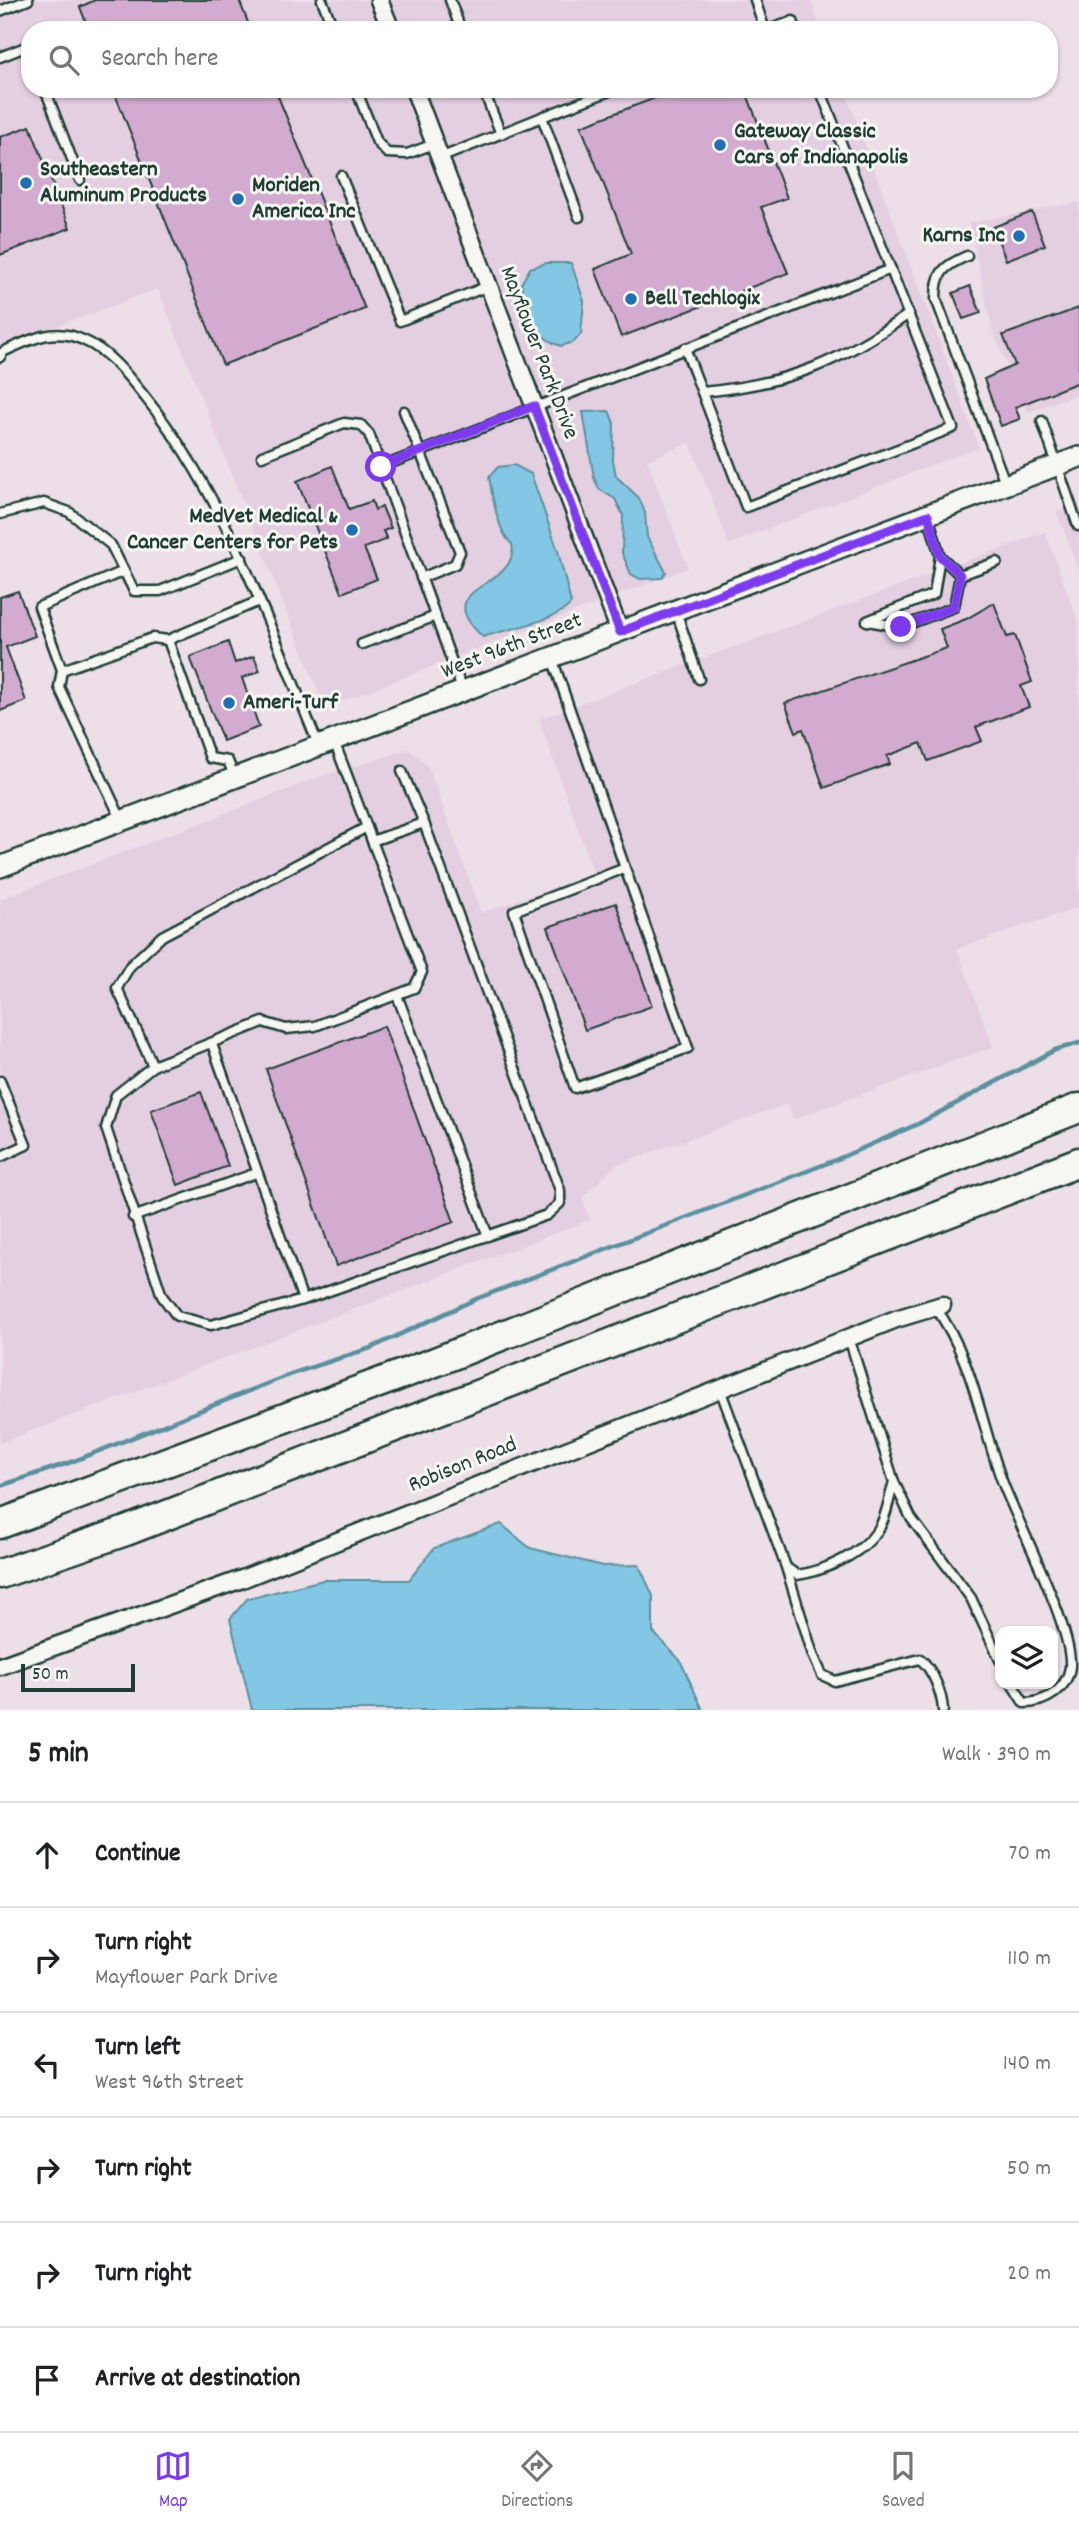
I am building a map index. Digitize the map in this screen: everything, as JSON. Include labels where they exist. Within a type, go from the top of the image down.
[{"type":"highway","points":[[0,1524],[435,1362],[1079,1108]]},
{"type":"highway","points":[[0,1574],[115,1535],[1079,1162]]},
{"type":"street","points":[[379,0],[387,21]]},
{"type":"street","name":"Mayflower Park Drive","points":[[417,98],[620,632]]},
{"type":"street","name":"West 96th Street","points":[[0,867],[1079,457]]},
{"type":"street","name":"Robison Road","points":[[0,1666],[243,1579],[849,1338],[938,1306]]},
{"type":"lane","points":[[0,10],[28,0]]},
{"type":"lane","points":[[322,0],[330,21]]},
{"type":"lane","points":[[450,0],[458,21]]},
{"type":"lane","points":[[755,0],[763,21]]},
{"type":"lane","points":[[0,57],[21,49]]},
{"type":"lane","points":[[48,98],[80,180]]},
{"type":"lane","points":[[360,98],[377,142],[387,153],[407,154],[437,151],[500,134],[592,98]]},
{"type":"lane","points":[[486,98],[500,134]]},
{"type":"lane","points":[[685,348],[746,507],[953,428],[824,98]]},
{"type":"lane","points":[[542,117],[579,218]]},
{"type":"lane","points":[[341,176],[400,321],[488,286]]},
{"type":"lane","points":[[967,256],[941,269],[936,281],[936,299],[1006,485]]},
{"type":"lane","points":[[381,467],[891,269]]},
{"type":"lane","points":[[702,392],[751,387],[795,377],[834,361],[909,314]]},
{"type":"lane","points":[[0,357],[3,352],[45,333],[83,339],[120,366],[174,433],[242,558],[259,601],[367,827],[422,972],[414,988],[315,1027],[286,1030],[263,1022],[153,1066],[116,1095],[106,1128],[133,1217],[162,1296],[177,1317],[211,1325],[303,1300],[547,1215],[560,1203],[560,1190],[425,823],[402,771]]},
{"type":"lane","points":[[404,411],[460,552],[455,564],[422,578]]},
{"type":"lane","points":[[1042,421],[1078,526]]},
{"type":"lane","points":[[262,456],[351,422],[361,425],[369,434],[463,692]]},
{"type":"lane","points":[[0,514],[44,503],[69,512],[111,545],[134,591],[160,591],[242,558]]},
{"type":"lane","points":[[928,515],[940,556],[934,594],[867,621],[901,627],[954,607],[960,575]]},
{"type":"lane","points":[[940,556],[960,575]]},
{"type":"lane","points":[[960,575],[997,562]]},
{"type":"lane","points":[[122,822],[59,687],[62,670],[39,607],[124,571]]},
{"type":"lane","points":[[62,670],[152,638],[168,640],[259,601]]},
{"type":"lane","points":[[676,611],[699,679]]},
{"type":"lane","points":[[362,644],[436,616]]},
{"type":"lane","points":[[168,640],[210,758],[228,761],[235,779]]},
{"type":"lane","points":[[552,658],[688,1048],[575,1088],[514,911],[625,868]]},
{"type":"lane","points":[[372,841],[425,823]]},
{"type":"lane","points":[[153,1066],[117,988],[130,966],[162,936],[367,827]]},
{"type":"lane","points":[[397,995],[488,1236]]},
{"type":"lane","points":[[212,1044],[303,1300]]},
{"type":"lane","points":[[0,1081],[26,1145],[0,1157]]},
{"type":"lane","points":[[133,1217],[256,1173]]},
{"type":"lane","points":[[938,1306],[952,1329],[1003,1483],[1064,1630],[1070,1664],[1067,1680],[1059,1690],[1033,1703],[1024,1703],[1015,1689]]},
{"type":"lane","points":[[849,1338],[894,1482],[911,1518],[971,1598],[995,1649]]},
{"type":"lane","points":[[720,1389],[786,1567],[813,1655],[822,1675],[835,1681],[920,1659],[927,1664],[943,1710]]},
{"type":"lane","points":[[786,1567],[797,1575],[808,1574],[829,1566],[865,1545],[880,1528],[894,1482]]},
{"type":"shaded area","points":[[0,0],[810,0],[818,21],[21,21],[21,98],[847,98],[979,447],[729,544],[690,443],[647,460],[688,568],[325,708],[158,289],[0,347]]},
{"type":"shaded area","points":[[1079,202],[1079,394],[1027,412],[993,333],[969,223]]},
{"type":"shaded area","points":[[1079,504],[1079,572],[1057,512]]},
{"type":"shaded area","points":[[1045,532],[1079,624],[1079,907],[957,949],[993,1047],[793,1119],[788,1104],[616,1165],[582,1198],[590,1220],[0,1443],[0,899],[323,776],[409,749],[428,766],[481,913],[594,874],[539,719]]},
{"type":"water","points":[[546,263],[571,263],[584,301],[581,334],[574,342],[561,346],[552,342],[538,329],[529,312],[521,284],[530,268]]},
{"type":"water","points":[[609,411],[614,423],[613,460],[616,476],[639,498],[645,513],[647,537],[666,572],[662,578],[640,579],[631,574],[622,553],[623,515],[615,499],[599,489],[594,478],[583,412]]},
{"type":"water","points":[[514,465],[531,474],[558,551],[571,603],[565,609],[544,619],[483,637],[468,620],[464,606],[469,596],[503,570],[511,559],[512,544],[499,523],[489,477],[498,467]]},
{"type":"water","points":[[501,1524],[530,1548],[603,1566],[639,1565],[653,1596],[653,1632],[680,1660],[703,1710],[252,1710],[230,1619],[247,1599],[323,1580],[409,1580],[434,1548]]},
{"type":"building","points":[[95,0],[239,0],[247,21],[85,21],[80,7]]},
{"type":"building","name":"Moriden America Inc","points":[[117,98],[279,98],[365,309],[223,365]]},
{"type":"building","points":[[655,98],[748,98],[787,198],[761,207],[788,273],[621,337],[595,269],[631,254],[581,126]]},
{"type":"building","name":"Southeastern Aluminum Products","points":[[30,126],[70,228],[0,255],[0,137]]},
{"type":"building","name":"Karns Inc","points":[[1032,212],[1045,245],[1006,260],[993,227]]},
{"type":"building","points":[[970,286],[981,313],[963,319],[953,293]]},
{"type":"building","points":[[1079,308],[1079,382],[1015,407],[1020,419],[1001,426],[984,379],[1015,365],[1003,335]]},
{"type":"building","name":"MedVet Medical & Cancer Centers for Pets","points":[[332,466],[349,509],[372,501],[375,510],[382,507],[391,528],[383,531],[387,539],[364,548],[377,579],[342,593],[297,481]]},
{"type":"building","points":[[18,591],[35,636],[6,647],[26,701],[0,711],[0,597]]},
{"type":"building","points":[[994,603],[1007,637],[1015,635],[1032,682],[1021,686],[1029,707],[976,727],[982,741],[928,761],[921,743],[887,756],[890,764],[824,788],[803,729],[796,732],[785,703],[947,648],[940,629],[966,619]]},
{"type":"building","name":"Ameri-Turf","points":[[228,642],[235,663],[254,656],[260,671],[242,678],[259,727],[223,741],[190,657]]},
{"type":"building","points":[[616,903],[652,1006],[585,1030],[548,927]]},
{"type":"building","points":[[384,1026],[454,1222],[336,1266],[266,1069]]},
{"type":"building","points":[[201,1092],[228,1166],[178,1185],[151,1110]]},
{"type":"waterway","points":[[0,1486],[74,1461],[294,1373],[371,1348],[476,1299],[833,1161],[918,1124],[1055,1050],[1079,1043]]},
{"type":"place","name":"Gateway Classic Cars of Indianapolis","points":[[720,145]]},
{"type":"place","name":"Southeastern Aluminum Products","points":[[26,183]]},
{"type":"place","name":"Moriden America Inc","points":[[238,199]]},
{"type":"place","name":"Karns Inc","points":[[1019,236]]},
{"type":"place","name":"Bell Techlogix","points":[[631,299]]},
{"type":"place","name":"MedVet Medical & Cancer Centers for Pets","points":[[352,530]]},
{"type":"place","name":"Ameri-Turf","points":[[229,703]]},
{"type":"route","points":[[381,467],[534,406],[620,632],[928,515],[940,556],[960,575],[954,607],[901,627]]}]
